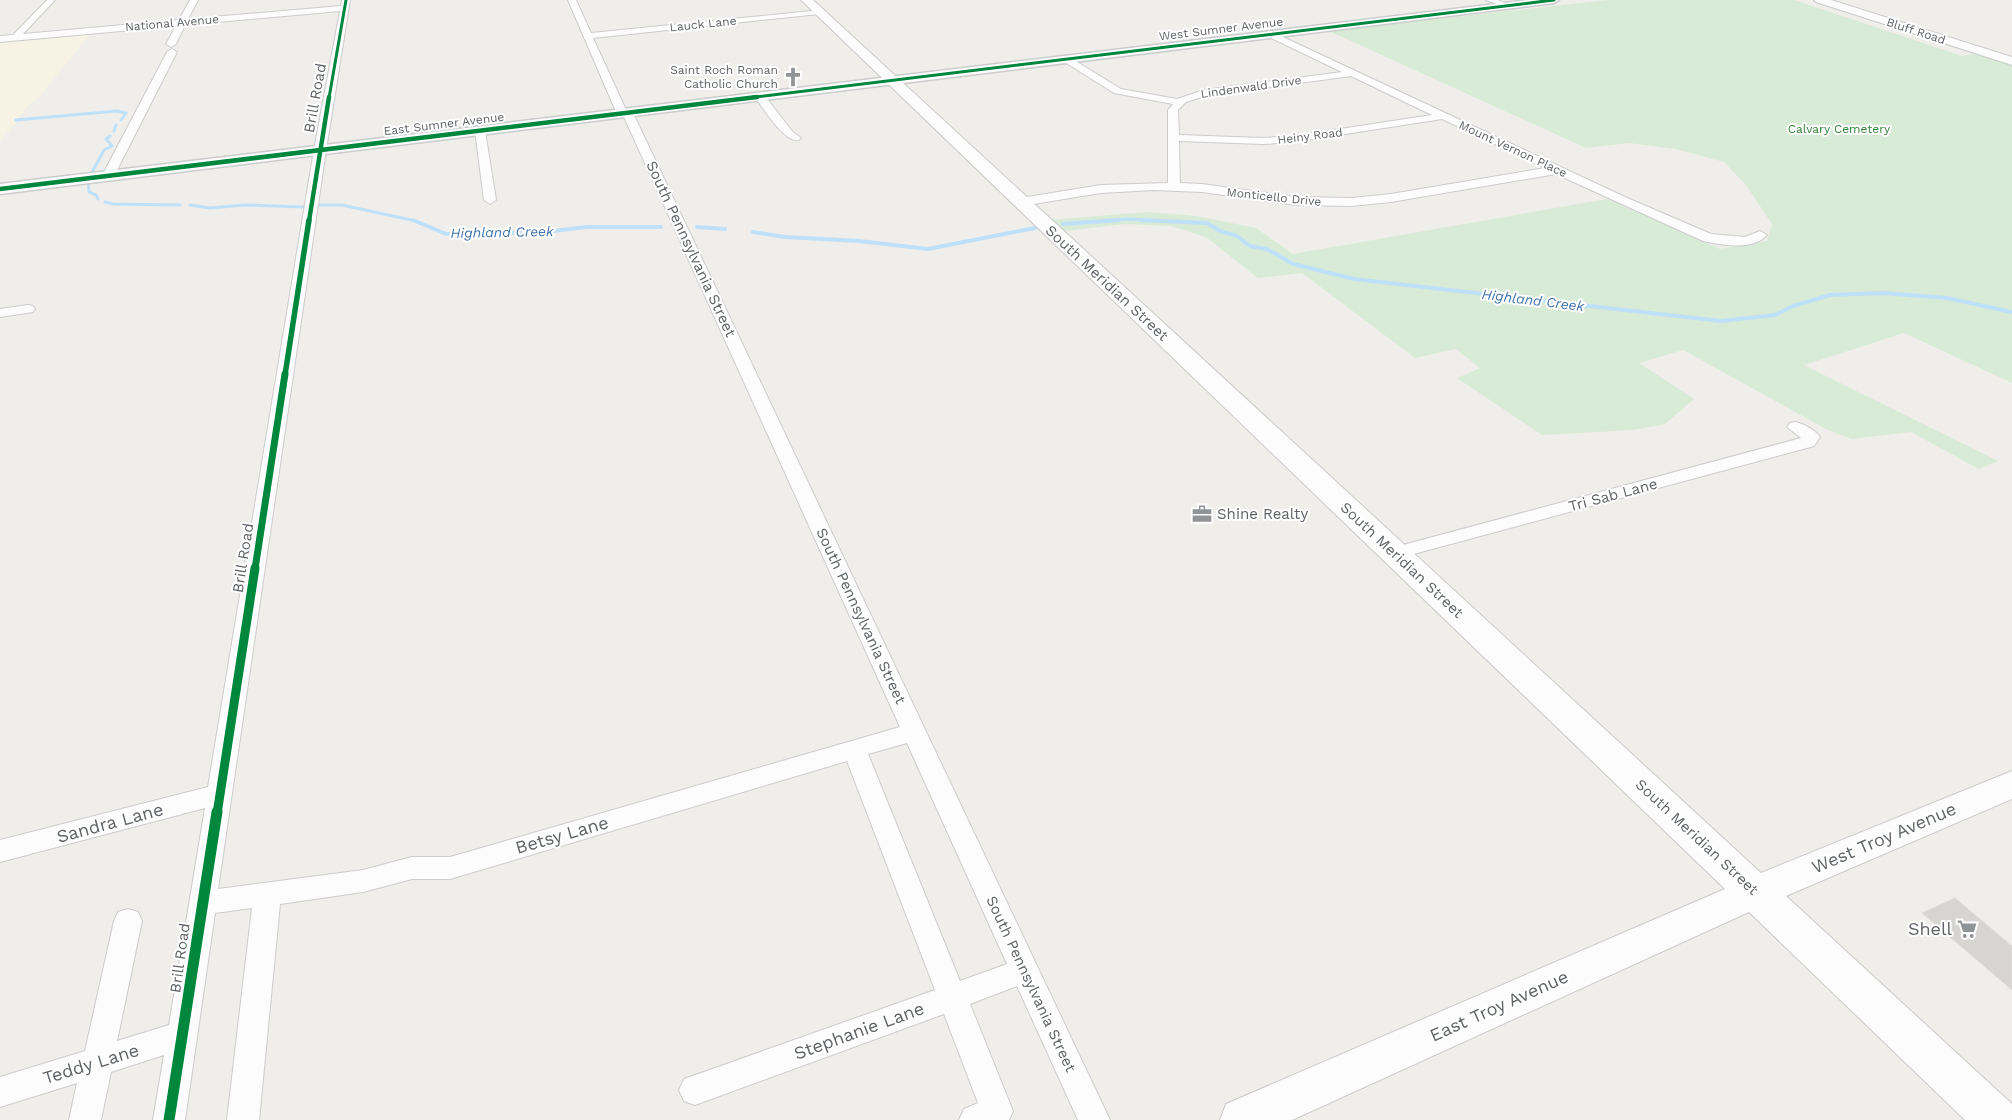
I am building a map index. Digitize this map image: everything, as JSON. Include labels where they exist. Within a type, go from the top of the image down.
[{"type":"main road","name":"Bluff Road","points":[[1820,0],[2012,61]]},
{"type":"main road","name":"South Meridian Street","points":[[813,6],[1997,1120]]},
{"type":"main road","name":"West Troy Avenue","points":[[1756,892],[2012,784]]},
{"type":"main road","name":"East Troy Avenue","points":[[1242,1120],[1756,892]]},
{"type":"street","points":[[16,37],[51,0]]},
{"type":"street","points":[[108,176],[194,0]]},
{"type":"street","name":"South Pennsylvania Street","points":[[572,0],[587,36],[625,113],[1094,1120]]},
{"type":"street","points":[[1490,0],[1507,6]]},
{"type":"street","name":"West Sumner Avenue","points":[[891,80],[1554,0]]},
{"type":"street","name":"National Avenue","points":[[0,39],[183,22],[345,4]]},
{"type":"street","name":"Brill Road","points":[[169,1120],[320,150],[345,4]]},
{"type":"street","name":"Lauck Lane","points":[[587,36],[813,6]]},
{"type":"street","name":"Mount Vernon Place","points":[[1270,34],[1556,170],[1708,238],[1738,242],[1753,239],[1760,235]]},
{"type":"street","points":[[1066,60],[1118,91],[1178,102],[1173,110],[1174,186]]},
{"type":"street","name":"Lindenwald Drive","points":[[1178,102],[1204,93],[1352,73]]},
{"type":"street","name":"East Sumner Avenue","points":[[0,189],[891,80]]},
{"type":"street","points":[[760,97],[788,133],[795,138]]},
{"type":"street","name":"Heiny Road","points":[[1174,138],[1277,141],[1444,116]]},
{"type":"street","points":[[480,131],[490,200]]},
{"type":"street","name":"Monticello Drive","points":[[1021,202],[1101,189],[1174,186],[1286,200],[1351,202],[1395,198],[1556,170]]},
{"type":"street","points":[[0,313],[28,309]]},
{"type":"street","name":"Tri Sab Lane","points":[[1395,553],[1808,442],[1811,437],[1796,427]]},
{"type":"street","name":"Betsy Lane","points":[[202,903],[363,881],[412,868],[450,868],[914,732]]},
{"type":"street","points":[[854,749],[998,1111],[976,1120]]},
{"type":"street","name":"Sandra Lane","points":[[0,851],[219,794]]},
{"type":"street","points":[[243,1120],[266,894]]},
{"type":"street","points":[[85,1120],[128,921]]},
{"type":"street","name":"Stephanie Lane","points":[[695,1090],[1024,971]]},
{"type":"street","name":"Teddy Lane","points":[[0,1092],[183,1035]]},
{"type":"shaded area","points":[[91,33],[40,96],[29,105],[0,142],[0,42]]},
{"type":"green space","name":"Calvary Cemetery","points":[[1608,0],[1794,0],[1962,56],[1978,53],[2012,64],[2012,383],[1904,333],[1804,365],[1998,461],[1979,469],[1911,432],[1852,439],[1828,430],[1683,350],[1639,363],[1694,399],[1665,424],[1633,430],[1542,435],[1457,378],[1480,368],[1456,349],[1415,358],[1302,273],[1258,278],[1206,237],[1171,226],[1125,224],[1064,231],[1049,220],[1148,212],[1196,216],[1256,228],[1293,254],[1607,199],[1720,249],[1767,241],[1772,224],[1746,185],[1724,162],[1676,149],[1629,143],[1586,148],[1329,31]]},
{"type":"building","name":"Shell","points":[[1955,898],[2012,946],[2012,990],[1922,913]]},
{"type":"waterway","name":"Highland Creek","points":[[16,120],[117,111],[126,113],[121,120]]},
{"type":"waterway","name":"Highland Creek","points":[[114,131],[116,125]]},
{"type":"waterway","name":"Highland Creek","points":[[90,176],[104,150],[112,146],[106,139],[110,136]]},
{"type":"waterway","name":"Highland Creek","points":[[88,180],[89,192],[96,195],[98,199]]},
{"type":"waterway","name":"Highland Creek","points":[[105,202],[113,204],[180,205]]},
{"type":"waterway","name":"Highland Creek","points":[[190,205],[210,208],[245,205],[304,207]]},
{"type":"waterway","name":"Highland Creek","points":[[318,205],[342,205],[415,221]]},
{"type":"waterway","name":"Highland Creek","points":[[1103,221],[1127,219],[1165,221]]},
{"type":"waterway","name":"Highland Creek","points":[[1063,224],[1119,220]]},
{"type":"waterway","name":"Highland Creek","points":[[1140,220],[1207,223],[1220,231],[1237,236],[1250,246],[1267,249],[1293,264],[1354,279],[1721,321],[1775,315],[1793,306],[1830,295],[1882,293],[1947,298],[2012,312]]},
{"type":"waterway","name":"Highland Creek","points":[[415,221],[446,234],[545,232],[587,227],[661,227]]},
{"type":"waterway","name":"Highland Creek","points":[[697,227],[725,229]]},
{"type":"waterway","name":"Highland Creek","points":[[753,232],[785,237],[859,241],[928,249],[1035,228]]},
{"type":"cycle path","points":[[169,1120],[320,150],[346,0]]},
{"type":"cycle path","points":[[0,189],[1554,0]]},
{"type":"place","name":"Saint Roch Roman Catholic Church","points":[[793,77]]},
{"type":"place","name":"Shine Realty","points":[[1202,514]]},
{"type":"place","name":"Shell","points":[[1967,929]]}]
